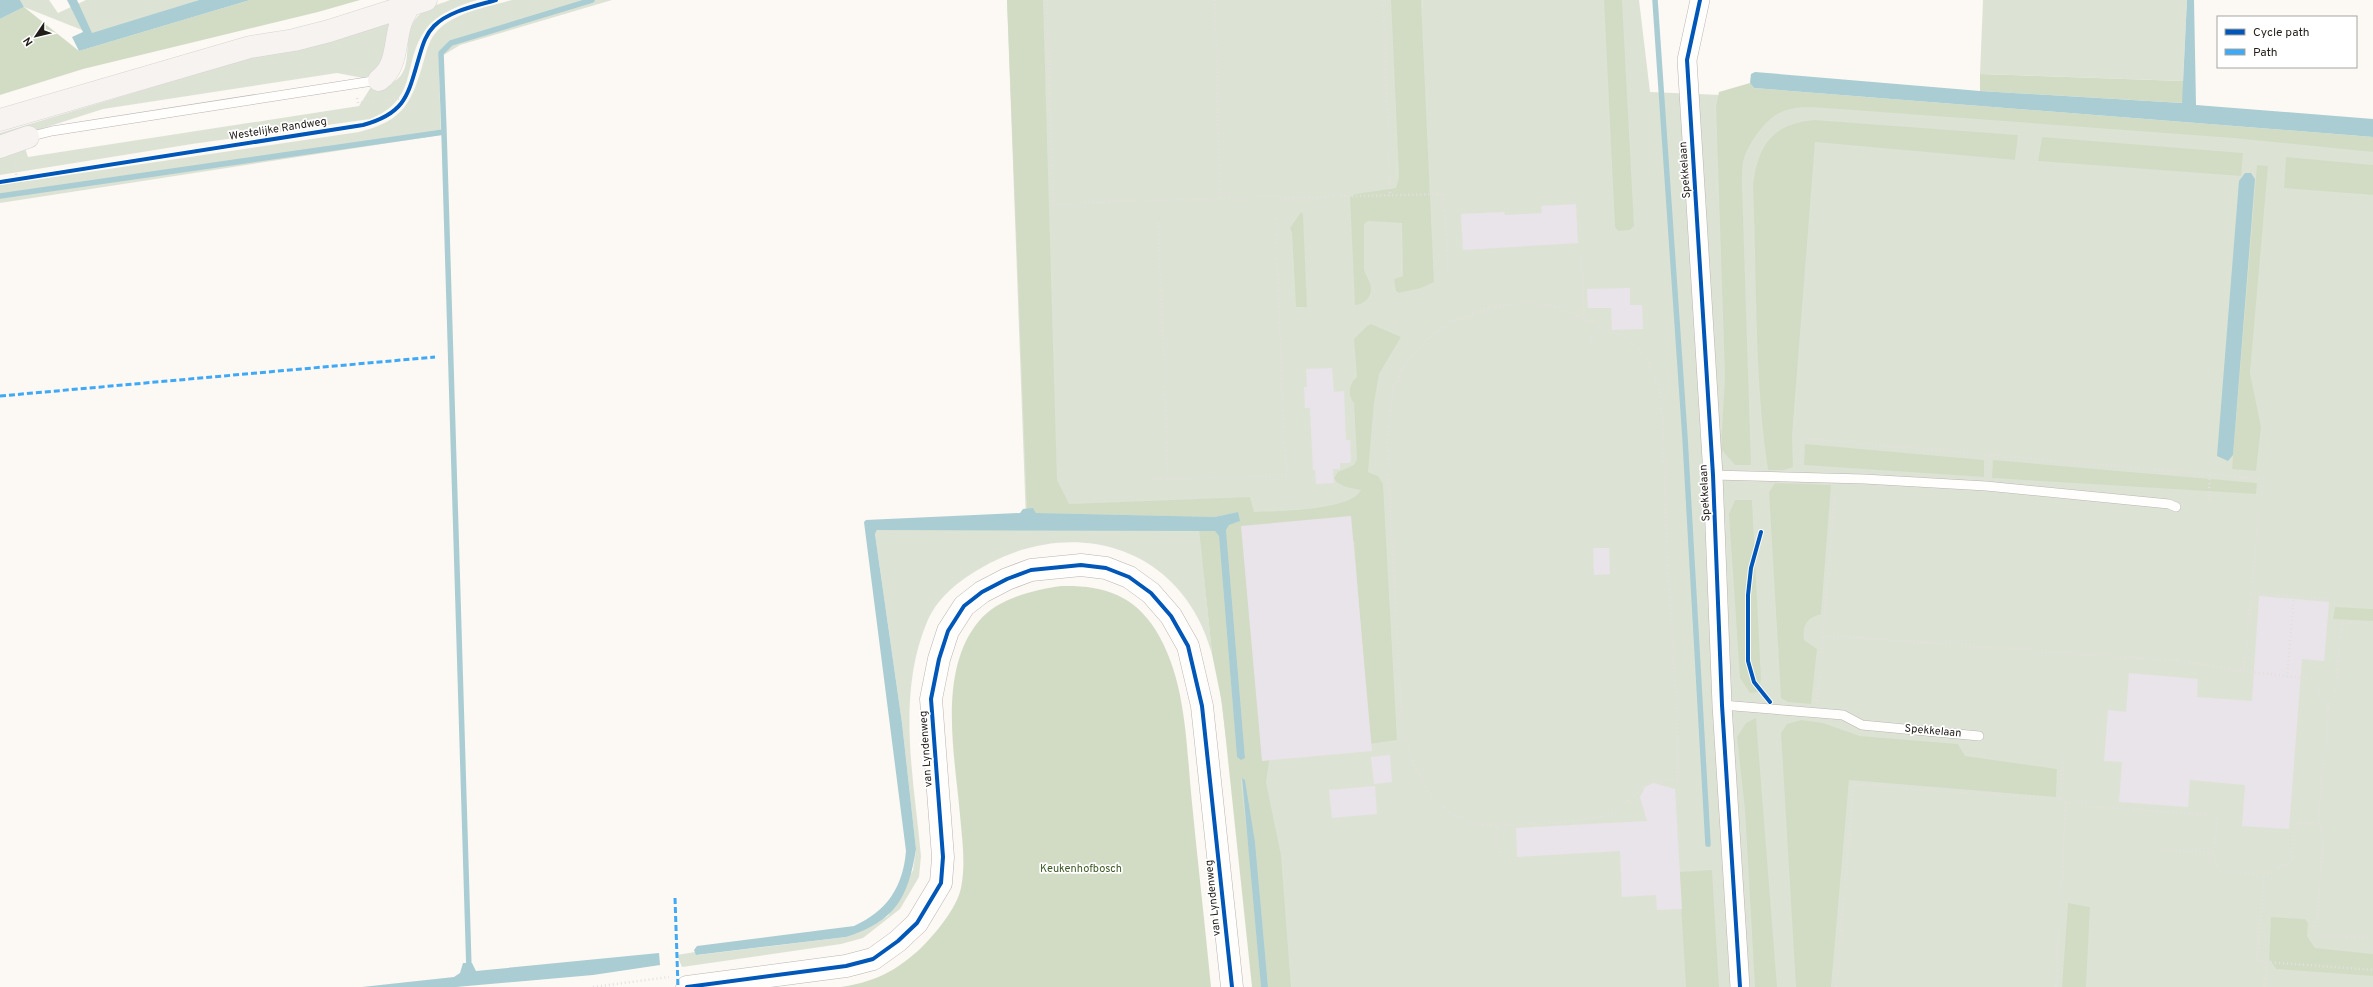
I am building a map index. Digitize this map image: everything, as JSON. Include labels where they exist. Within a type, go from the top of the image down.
[{"type":"main road","points":[[250,47],[287,27],[379,0]]},
{"type":"main road","points":[[0,120],[250,47],[294,40],[418,3]]},
{"type":"main road","points":[[379,80],[388,74],[392,66],[401,23],[418,3]]},
{"type":"main road","points":[[0,147],[28,137]]},
{"type":"street","name":"Spekkelaan","points":[[1700,0],[1687,60],[1713,475],[1722,705],[1740,987]]},
{"type":"street","name":"van Lyndenweg","points":[[678,982],[846,966],[873,959],[898,941],[917,923],[941,883],[943,857],[931,699],[939,659],[948,631],[964,606],[982,592],[1007,579],[1031,570],[1081,565],[1106,568],[1129,577],[1151,593],[1171,616],[1188,646],[1202,706],[1232,987]]},
{"type":"lane","points":[[28,137],[52,131],[379,80]]},
{"type":"lane","points":[[1713,475],[1836,478],[1986,486],[2169,504],[2176,507]]},
{"type":"lane","name":"Spekkelaan","points":[[1722,705],[1843,715],[1862,725],[1979,736]]},
{"type":"path","points":[[1047,0],[1053,204],[1220,198],[1412,196],[1444,194],[1448,277]]},
{"type":"path","points":[[1214,0],[1220,198]]},
{"type":"path","points":[[1383,0],[1390,196]]},
{"type":"path","points":[[403,102],[409,91]]},
{"type":"path","points":[[12,180],[25,178]]},
{"type":"path","points":[[1150,478],[1286,475],[1275,217]]},
{"type":"path","points":[[1158,223],[1168,478]]},
{"type":"path","points":[[1581,258],[1584,320]]},
{"type":"path","points":[[1524,303],[1552,305],[1584,320],[1629,339],[1644,355],[1659,386],[1663,431],[1667,543],[1677,721],[1678,779],[1647,782],[1617,811],[1600,817],[1572,821],[1498,826],[1472,825],[1457,817],[1437,801],[1420,781],[1411,762],[1405,739],[1401,711],[1387,446],[1393,389],[1401,371],[1430,337],[1449,324],[1478,311],[1524,303]]},
{"type":"path","points":[[1588,344],[1599,326]]},
{"type":"path","points":[[1799,478],[1802,438],[2263,479],[2243,671]]},
{"type":"path","points":[[2208,504],[2210,474]]},
{"type":"path","points":[[1815,713],[1836,478]]},
{"type":"path","points":[[2251,594],[2333,598]]},
{"type":"path","points":[[2287,677],[2294,596]]},
{"type":"path","points":[[2373,624],[2342,622],[2334,698],[2329,708],[2318,822],[2324,833],[2316,935],[2373,939]]},
{"type":"path","points":[[1823,635],[2177,662],[2287,677],[2313,679],[2319,694],[2329,708]]},
{"type":"path","points":[[2060,799],[2063,757]]},
{"type":"path","points":[[1836,987],[1854,784],[2060,799],[2091,806],[2218,816],[2212,855],[2220,872],[2264,876],[2292,861],[2295,822],[2318,822]]},
{"type":"path","points":[[2056,987],[2066,800]]},
{"type":"path","points":[[1498,826],[1501,858]]},
{"type":"path","points":[[2156,848],[2212,855]]},
{"type":"path","points":[[2264,876],[2257,961],[2373,970]]},
{"type":"path","points":[[2265,987],[2267,962]]},
{"type":"path","points":[[593,987],[678,982]]},
{"type":"green space","points":[[20,0],[49,0],[58,13],[86,0],[199,0],[92,34],[24,7]]},
{"type":"green space","points":[[250,0],[360,0],[318,12],[83,69],[0,95],[0,19],[24,7],[79,51]]},
{"type":"green space","points":[[450,0],[477,0],[450,10],[431,23],[418,42],[403,91],[386,111],[370,119],[192,144],[0,175],[0,153],[24,145],[28,157],[359,106],[371,87],[393,82],[405,69],[408,41],[414,21],[424,11]]},
{"type":"green space","points":[[512,0],[612,0],[460,45],[442,56],[439,70],[441,135],[0,203],[0,185],[359,132],[374,127],[386,122],[404,108],[420,75],[429,44],[438,30],[445,24],[463,14]]},
{"type":"green space","points":[[1007,0],[1639,0],[1650,92],[1792,98],[2373,145],[2373,987],[1258,987],[1201,543],[1212,654],[1198,618],[1178,589],[1153,567],[1125,552],[1093,544],[1059,543],[1025,549],[990,563],[953,587],[938,603],[927,622],[918,650],[912,679],[910,738],[921,856],[919,877],[900,909],[863,938],[841,944],[682,967],[677,955],[695,952],[697,955],[846,937],[888,916],[913,870],[916,849],[902,723],[875,534],[877,530],[1199,529],[1026,521]]},
{"type":"green space","points":[[1007,0],[1043,0],[1057,480],[1069,504],[1250,497],[1254,512],[1295,510],[1328,506],[1354,497],[1361,490],[1342,485],[1334,478],[1338,472],[1354,465],[1357,459],[1354,403],[1350,397],[1352,383],[1357,377],[1354,339],[1371,324],[1401,337],[1379,374],[1374,403],[1368,472],[1378,476],[1383,484],[1397,740],[1370,744],[1354,541],[1317,542],[1270,756],[1266,782],[1281,855],[1291,987],[1268,987],[1255,842],[1245,780],[1242,778],[1241,782],[1261,987],[1252,987],[1222,703],[1212,654],[1199,529],[1215,531],[1219,536],[1237,757],[1241,760],[1245,757],[1226,530],[1238,512],[1215,517],[1036,513],[1033,508],[1027,509]]},
{"type":"green space","points":[[1391,0],[1421,0],[1434,282],[1421,288],[1399,293],[1396,291],[1394,279],[1403,276],[1402,223],[1368,221],[1364,224],[1364,269],[1370,283],[1371,291],[1366,301],[1359,305],[1355,305],[1350,197],[1355,194],[1396,188],[1399,177]]},
{"type":"green space","points":[[1604,0],[1622,0],[1634,226],[1630,230],[1618,231],[1615,227]]},
{"type":"green space","points":[[1983,0],[2187,0],[2183,81],[1980,74]]},
{"type":"green space","points":[[394,18],[392,38],[377,73],[363,78],[337,73],[103,109],[0,142],[0,133],[266,53]]},
{"type":"green space","points":[[1980,74],[2183,81],[2183,103],[1980,91]]},
{"type":"green space","points":[[1750,83],[1754,88],[2373,137],[2373,152],[2233,138],[1825,108],[1796,108],[1779,113],[1762,128],[1752,141],[1745,155],[1742,170],[1751,465],[1735,465],[1721,449],[1725,376],[1716,106],[1719,92]]},
{"type":"green space","points":[[1814,120],[2018,135],[2015,160],[1815,142],[1792,436],[1793,467],[1784,470],[1768,470],[1760,400],[1758,364],[1753,185],[1755,171],[1763,148],[1770,139],[1787,126]]},
{"type":"green space","points":[[2042,137],[2243,153],[2241,176],[2038,161]]},
{"type":"green space","points":[[2286,157],[2373,165],[2373,195],[2284,188]]},
{"type":"green space","points":[[2257,165],[2268,166],[2250,373],[2261,427],[2256,471],[2232,469]]},
{"type":"green space","points":[[1301,212],[1303,214],[1307,307],[1296,307],[1292,233],[1290,228]]},
{"type":"green space","points":[[1805,444],[1984,460],[1984,477],[1804,465]]},
{"type":"green space","points":[[1993,460],[2257,483],[2256,494],[1992,478]]},
{"type":"green space","points":[[1775,483],[1831,485],[1821,614],[1809,620],[1806,623],[1804,630],[1804,640],[1817,649],[1811,704],[1788,702],[1781,698],[1769,492]]},
{"type":"green space","points":[[1735,500],[1752,500],[1761,678],[1759,692],[1750,693],[1740,678],[1729,514]]},
{"type":"green space","name":"Keukenhofbosch","points":[[1061,586],[1089,587],[1103,590],[1126,600],[1137,607],[1146,617],[1155,629],[1166,649],[1179,691],[1183,713],[1211,987],[841,987],[875,979],[903,963],[933,936],[955,904],[961,888],[963,860],[963,842],[953,741],[952,715],[953,689],[958,664],[966,641],[979,621],[996,606],[1017,596]]},
{"type":"green space","points":[[2335,607],[2373,609],[2373,621],[2333,619]]},
{"type":"green space","points":[[1756,718],[1777,987],[1755,987],[1745,810],[1737,737],[1746,723]]},
{"type":"green space","points":[[1801,720],[1823,723],[1860,736],[1958,744],[1965,756],[2057,769],[2056,797],[1849,780],[1831,987],[1796,987],[1781,733],[1787,724]]},
{"type":"green space","points":[[1712,870],[1719,987],[1686,987],[1679,872]]},
{"type":"green space","points":[[2068,903],[2090,907],[2086,987],[2062,987]]},
{"type":"green space","points":[[2271,917],[2305,919],[2308,923],[2307,936],[2315,948],[2373,954],[2373,976],[2276,969],[2269,959]]},
{"type":"water","points":[[0,0],[20,0],[24,7],[0,19]]},
{"type":"water","points":[[67,0],[77,0],[92,33],[199,0],[250,0],[79,51],[72,37],[83,32]]},
{"type":"water","points":[[2187,0],[2194,0],[2196,105],[2373,119],[2373,137],[1754,88],[1750,83],[1751,74],[1755,72],[1980,91],[2182,103]]},
{"type":"water","points":[[2245,173],[2251,173],[2255,179],[2233,455],[2228,461],[2217,456],[2239,181]]},
{"type":"water","points":[[1033,508],[1036,513],[1215,517],[1238,512],[1240,521],[1229,525],[1226,530],[1245,758],[1241,760],[1237,757],[1219,536],[1215,531],[877,530],[875,534],[902,723],[916,849],[909,882],[896,906],[888,915],[863,931],[846,937],[696,955],[694,950],[697,946],[854,926],[876,913],[897,887],[904,864],[906,851],[864,522],[866,520],[1020,513],[1023,509]]},
{"type":"water","points":[[1242,778],[1245,780],[1255,842],[1268,987],[1261,987]]},
{"type":"water","points":[[659,953],[660,965],[593,975],[456,987],[362,987],[454,977],[460,973],[463,963],[472,963],[476,971]]},
{"type":"building","points":[[1576,204],[1578,243],[1463,250],[1461,214],[1504,212],[1505,215],[1542,213],[1541,206]]},
{"type":"building","points":[[1630,288],[1630,305],[1642,305],[1643,329],[1612,330],[1611,308],[1588,308],[1587,289]]},
{"type":"building","points":[[1332,368],[1334,392],[1344,391],[1346,440],[1350,440],[1351,460],[1350,463],[1340,463],[1340,469],[1333,469],[1334,483],[1316,484],[1315,470],[1313,470],[1310,408],[1305,408],[1304,387],[1307,387],[1306,369]]},
{"type":"building","points":[[1351,516],[1372,751],[1262,761],[1241,526]]},
{"type":"building","points":[[1593,548],[1609,548],[1610,574],[1594,575]]},
{"type":"building","points":[[2259,596],[2329,602],[2324,661],[2302,659],[2289,829],[2242,826],[2245,785],[2190,780],[2188,807],[2119,802],[2122,762],[2104,761],[2108,710],[2126,712],[2129,673],[2198,679],[2197,697],[2252,701]]},
{"type":"building","points":[[1390,755],[1392,782],[1374,784],[1371,757]]},
{"type":"building","points":[[1653,783],[1675,789],[1682,909],[1657,910],[1656,895],[1622,897],[1620,851],[1517,857],[1516,828],[1647,821],[1640,797],[1645,787]]},
{"type":"building","points":[[1375,786],[1377,814],[1332,818],[1329,790]]},
{"type":"waterway","points":[[444,132],[441,53],[451,43],[592,0]]},
{"type":"waterway","points":[[1655,0],[1685,438],[1708,844]]},
{"type":"waterway","points":[[0,196],[444,132],[469,970]]},
{"type":"marked path","points":[[0,396],[435,357]]},
{"type":"marked path","points":[[675,898],[678,987]]},
{"type":"cycle path","name":"Westelijke Randweg","points":[[0,182],[363,125],[378,120],[397,108],[404,100],[424,43],[429,32],[434,26],[447,16],[496,0]]},
{"type":"cycle path","points":[[1700,0],[1687,60],[1713,475],[1722,705],[1740,987]]},
{"type":"cycle path","points":[[1761,532],[1751,568],[1748,595],[1748,661],[1754,682],[1770,702]]},
{"type":"cycle path","points":[[687,987],[846,966],[873,959],[898,941],[917,923],[941,883],[943,857],[931,699],[939,659],[948,631],[964,606],[982,592],[1007,579],[1031,570],[1081,565],[1106,568],[1129,577],[1151,593],[1171,616],[1188,646],[1202,706],[1232,987]]}]
